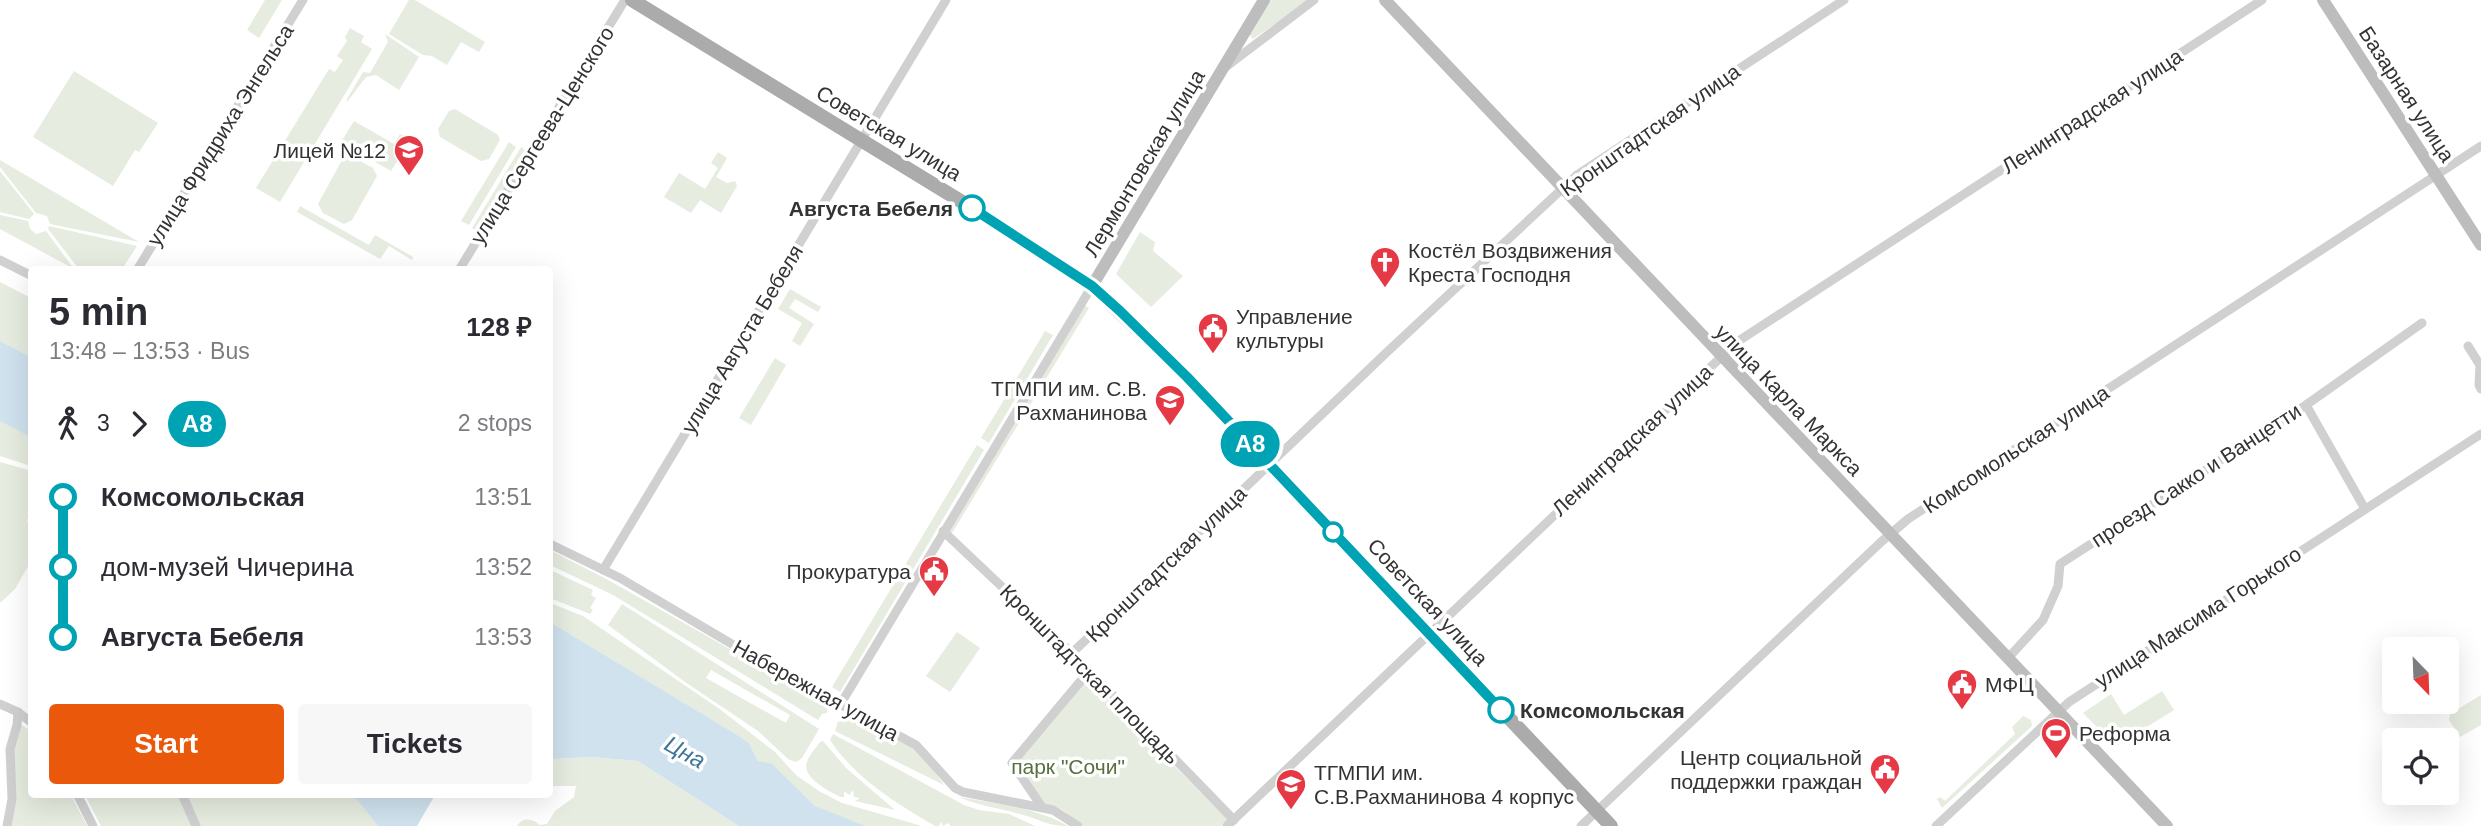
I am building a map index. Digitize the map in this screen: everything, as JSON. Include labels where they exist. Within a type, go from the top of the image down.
[{"type":"main road","name":"Советская улица","points":[[632,0],[972,208],[1092,286],[1187,377],[1611,826]]},
{"type":"main road","name":"Лермонтовская улица","points":[[1092,286],[1264,0]]},
{"type":"main road","name":"улица Карла Маркса","points":[[1385,0],[2167,826]]},
{"type":"main road","name":"Базарная улица","points":[[2323,0],[2481,245]]},
{"type":"street","name":"улица Фридриха Энгельса","points":[[139,266],[303,0]]},
{"type":"street","name":"улица Сергеева-Ценского","points":[[461,266],[625,0]]},
{"type":"street","name":"улица Августа Бебеля","points":[[603,569],[946,0]]},
{"type":"street","points":[[1223,69],[1314,0]]},
{"type":"street","name":"Кронштадтская улица","points":[[1072,653],[1562,188],[1597,161],[1844,0]]},
{"type":"street","name":"Ленинградская улица","points":[[1230,823],[1737,342],[2262,0]]},
{"type":"street","name":"Комсомольская улица","points":[[1581,826],[1891,534],[1920,512],[2481,146]]},
{"type":"street","points":[[0,260],[28,274]]},
{"type":"street","name":"Лермонтовская улица","points":[[840,705],[1092,286]]},
{"type":"street","name":"проезд Сакко и Ванцетти","points":[[2009,657],[2043,620],[2058,586],[2060,564],[2306,405],[2423,323]]},
{"type":"street","points":[[2468,346],[2480,365],[2481,388]]},
{"type":"street","points":[[2306,405],[2365,509]]},
{"type":"street","name":"улица Максима Горького","points":[[1936,826],[2069,702],[2481,434]]},
{"type":"street","name":"Кронштадтская площадь","points":[[943,531],[1072,653],[1230,823]]},
{"type":"street","name":"Набережная улица","points":[[553,545],[603,569],[840,705],[916,745],[955,788],[963,792],[1042,807],[1064,815],[1078,826]]},
{"type":"street","name":"Кронштадтская улица","points":[[1042,807],[1012,763],[1089,671]]},
{"type":"street","points":[[0,704],[28,720]]},
{"type":"street","points":[[7,826],[12,799],[10,749],[18,712]]},
{"type":"street","points":[[79,798],[93,826]]},
{"type":"street","points":[[184,798],[196,826]]},
{"type":"green space","points":[[265,0],[282,0],[259,38],[247,30]]},
{"type":"green space","points":[[409,0],[415,0],[485,42],[479,52],[461,42],[447,65],[432,56],[423,55],[389,34]]},
{"type":"green space","points":[[1267,0],[1310,0],[1253,39],[1248,33]]},
{"type":"green space","points":[[350,28],[364,36],[361,42],[372,49],[280,202],[256,188],[329,69],[335,72],[343,60],[337,56],[347,41],[345,37]]},
{"type":"green space","points":[[385,34],[419,57],[399,90],[376,75],[366,77],[347,102],[363,72],[370,73],[388,42]]},
{"type":"green space","points":[[74,71],[158,123],[139,152],[135,150],[113,186],[33,137]]},
{"type":"green space","points":[[455,109],[498,135],[500,140],[489,159],[481,161],[440,137],[438,129],[449,111]]},
{"type":"green space","points":[[354,121],[394,144],[400,134],[419,144],[416,149],[407,145],[391,171],[341,142]]},
{"type":"green space","points":[[509,142],[516,147],[469,225],[461,221]]},
{"type":"green space","points":[[521,147],[527,151],[478,232],[472,228]]},
{"type":"green space","points":[[718,152],[727,158],[716,177],[727,183],[735,181],[737,186],[721,213],[700,200],[691,213],[664,197],[679,173],[705,189],[718,168],[711,163]]},
{"type":"green space","points":[[351,156],[373,168],[377,176],[352,220],[344,224],[323,213],[318,204],[342,160]]},
{"type":"green space","points":[[0,160],[139,242],[50,224],[47,216],[36,213],[0,167]]},
{"type":"green space","points":[[0,171],[34,214],[29,219],[0,212]]},
{"type":"green space","points":[[300,206],[369,245],[375,235],[413,257],[412,260],[389,246],[380,259],[297,212]]},
{"type":"green space","points":[[0,215],[28,221],[30,229],[36,234],[46,231],[72,266],[68,266],[0,229]]},
{"type":"green space","points":[[49,226],[137,246],[124,266],[77,266],[48,229]]},
{"type":"green space","points":[[1140,232],[1155,242],[1153,251],[1183,276],[1151,307],[1116,274]]},
{"type":"green space","points":[[0,282],[28,296],[28,356],[0,341]]},
{"type":"green space","points":[[790,289],[821,307],[818,312],[795,299],[789,308],[814,324],[800,346],[792,341],[802,323],[778,309]]},
{"type":"green space","points":[[1084,305],[1089,308],[952,533],[947,530]]},
{"type":"green space","points":[[1045,331],[1053,335],[989,443],[981,438]]},
{"type":"green space","points":[[775,358],[786,365],[751,425],[739,418]]},
{"type":"green space","points":[[0,419],[28,433],[28,465],[0,456]]},
{"type":"green space","points":[[977,445],[984,450],[840,692],[832,687]]},
{"type":"green space","points":[[0,462],[28,470],[28,566],[15,589],[0,603]]},
{"type":"green space","points":[[553,552],[825,703],[828,706],[827,713],[822,714],[818,720],[613,595],[553,566]]},
{"type":"green space","points":[[553,571],[593,590],[591,595],[596,598],[590,608],[593,610],[590,614],[553,599]]},
{"type":"green space","points":[[553,604],[583,616],[721,710],[775,752],[796,775],[819,791],[842,803],[922,826],[865,826],[815,806],[772,765],[758,761],[749,743],[553,624]]},
{"type":"green space","points":[[622,604],[819,729],[802,758],[796,762],[788,759],[758,731],[685,682],[608,625]],"holes":[[[711,670],[790,715],[786,723],[706,678]]]},
{"type":"green space","points":[[957,632],[980,648],[950,692],[926,676]]},
{"type":"green space","name":"парк \"Сочи\"","points":[[1085,681],[1091,682],[1228,820],[1221,826],[1084,826],[1061,809],[1045,804],[1016,764]]},
{"type":"green space","points":[[2162,691],[2174,710],[2116,746],[2083,713],[2111,694],[2124,715]]},
{"type":"green space","points":[[2481,695],[2481,725],[2460,737],[2459,728],[2454,728],[2449,720],[2450,714],[2459,714],[2459,708]]},
{"type":"green space","points":[[2023,716],[2031,720],[2032,726],[1942,808],[1937,799],[1940,797],[1945,801],[2015,734],[2012,727]]},
{"type":"green space","points":[[849,717],[912,747],[930,764],[944,785],[835,731],[838,722]]},
{"type":"green space","points":[[20,724],[28,729],[28,798],[73,798],[87,826],[10,826],[14,733]]},
{"type":"green space","points":[[833,734],[964,805],[1009,814],[1035,826],[951,826],[948,823],[943,826],[941,822],[939,826],[935,826],[864,778],[830,740]]},
{"type":"green space","points":[[823,741],[846,768],[895,810],[855,801],[860,798],[854,797],[853,790],[849,795],[844,791],[844,797],[841,797],[812,778],[806,768],[807,762]]},
{"type":"green space","points":[[590,757],[638,761],[739,826],[517,826],[528,820],[540,825],[547,824],[555,811],[574,797],[576,786],[553,786],[553,758]]},
{"type":"green space","points":[[959,797],[1029,810],[1068,826],[1048,824]]},
{"type":"green space","points":[[87,798],[355,798],[378,826],[101,826]]},
{"type":"water","points":[[0,341],[28,356],[28,435],[0,421]]},
{"type":"water","name":"Цна","points":[[553,624],[739,736],[749,743],[758,761],[772,764],[815,806],[865,826],[739,826],[638,761],[590,757],[555,759]]},
{"type":"water","points":[[355,798],[433,798],[417,826],[378,826]]},
{"type":"bus line","name":"А8","points":[[972,208],[1092,286],[1120,311],[1187,377],[1501,710]]},
{"type":"place","name":"Лицей №12","points":[[409,177]]},
{"type":"place","name":"Августа Бебеля","points":[[972,208]]},
{"type":"place","name":"Костёл Воздвижения Креста Господня","points":[[1385,289]]},
{"type":"place","name":"Управление культуры","points":[[1213,355]]},
{"type":"place","name":"ТГМПИ им. С.В. Рахманинова","points":[[1170,427]]},
{"type":"place","name":"Прокуратура","points":[[934,598]]},
{"type":"place","name":"Комсомольская","points":[[1501,710]]},
{"type":"place","name":"МФЦ","points":[[1962,711]]},
{"type":"place","name":"Реформа","points":[[2056,760]]},
{"type":"place","name":"Центр социальной поддержки граждан","points":[[1885,796]]},
{"type":"place","name":"ТГМПИ им. С.В.Рахманинова 4 корпус","points":[[1291,811]]}]
